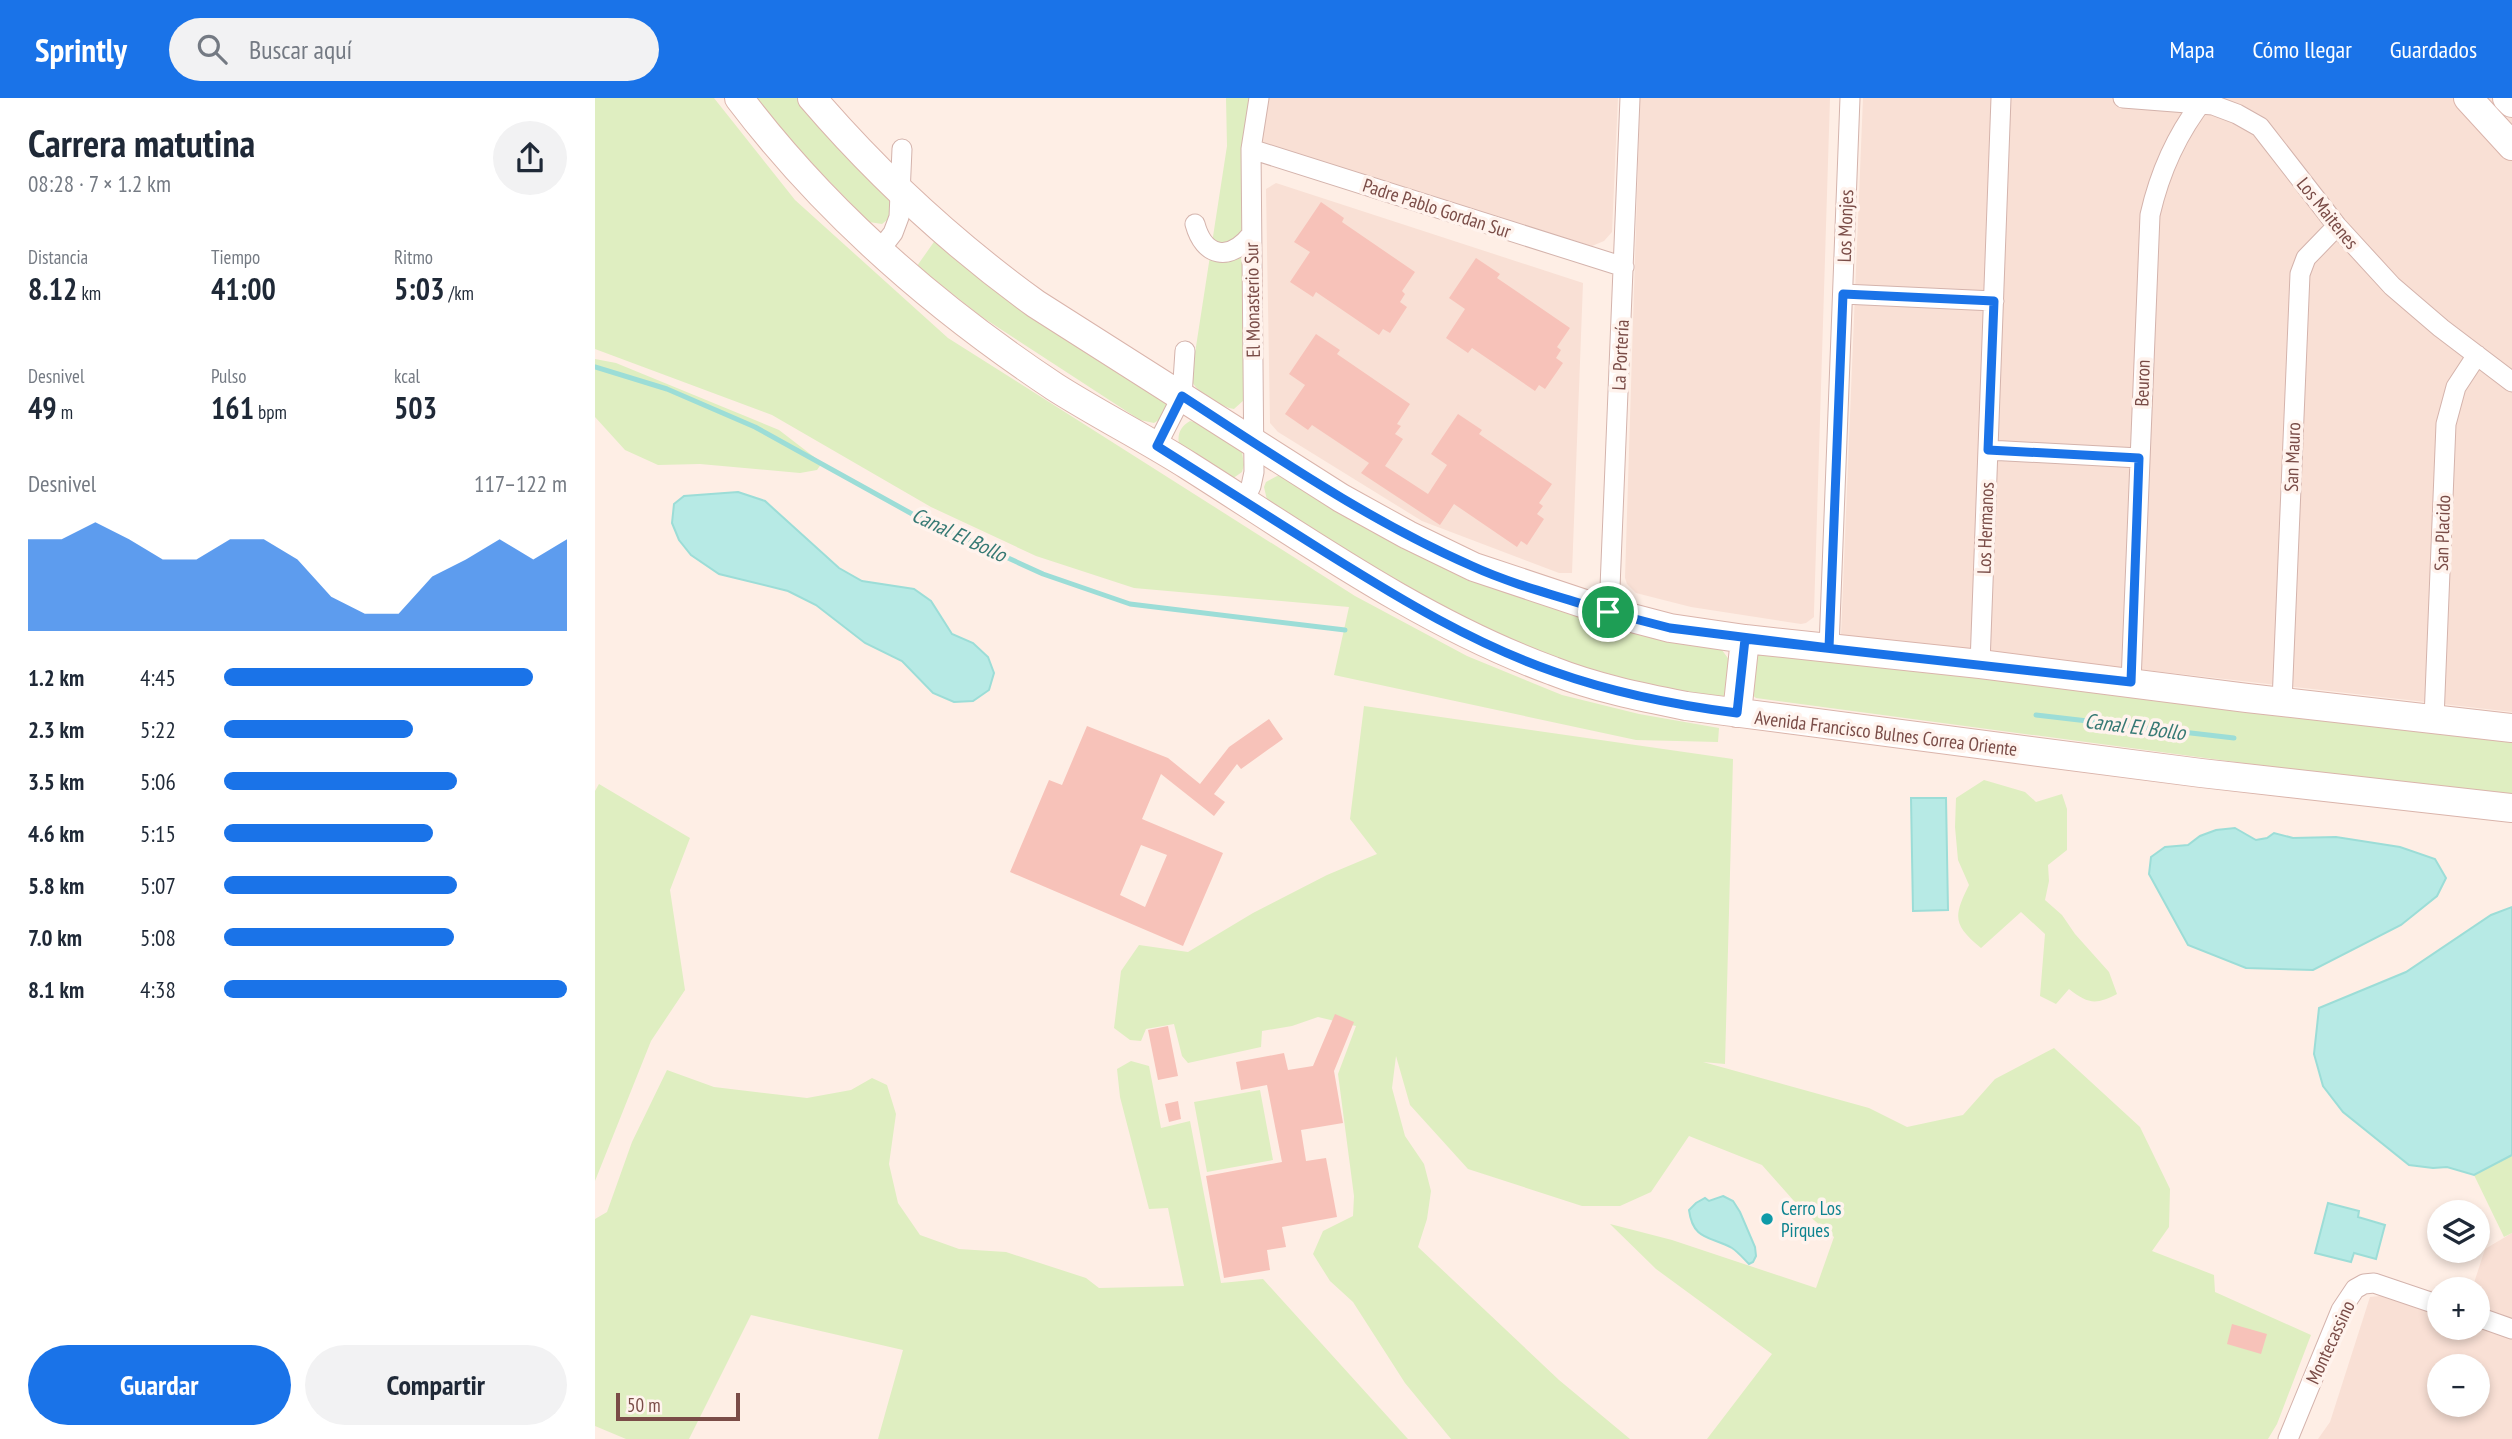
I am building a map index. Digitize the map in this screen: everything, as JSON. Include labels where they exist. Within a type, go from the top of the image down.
[{"type":"street","name":"Avenida Francisco Bulnes Correa Oriente","points":[[740,98],[810,181],[879,251],[1011,358],[1098,413],[1157,446],[1387,591],[1458,630],[1553,672],[1610,690],[1686,706],[2201,773],[2512,808]]},
{"type":"street","points":[[812,98],[900,193],[955,242],[1005,281],[1079,332],[1363,510],[1474,568],[1608,612],[1670,628],[2512,728]]},
{"type":"street","name":"El Monasterio Sur","points":[[1244,500],[1254,472],[1251,149],[1259,98]]},
{"type":"street","name":"La Portería","points":[[1608,612],[1630,98]]},
{"type":"street","name":"Los Monjes","points":[[1829,648],[1850,98]]},
{"type":"street","name":"Los Hermanos","points":[[1980,664],[2001,98]]},
{"type":"street","name":"Los Maitenes","points":[[2123,98],[2203,101],[2237,114],[2260,128],[2337,226],[2408,300],[2512,382]]},
{"type":"street","points":[[2468,98],[2512,146]]},
{"type":"street","points":[[2507,98],[2512,103]]},
{"type":"street","name":"Beuron","points":[[2131,682],[2150,215],[2168,159],[2203,101]]},
{"type":"street","points":[[879,251],[893,233],[899,217],[902,149]]},
{"type":"street","name":"Padre Pablo Gordan Sur","points":[[1251,149],[1624,267]]},
{"type":"street","points":[[1195,224],[1199,239],[1211,250],[1226,253],[1241,248],[1251,235]]},
{"type":"street","name":"San Mauro","points":[[2282,702],[2300,274],[2306,258],[2337,226]]},
{"type":"street","points":[[1843,294],[1994,301]]},
{"type":"street","points":[[1157,446],[1182,396],[1185,351]]},
{"type":"street","name":"San Placido","points":[[2434,719],[2447,424],[2456,387],[2477,355]]},
{"type":"street","points":[[1988,450],[2139,458]]},
{"type":"street","points":[[1737,713],[1745,639]]},
{"type":"street","name":"Montecassino","points":[[2288,1439],[2341,1310],[2355,1289],[2374,1283],[2427,1300]]},
{"type":"street","points":[[2490,1322],[2512,1329]]},
{"type":"shaded area","points":[[1265,98],[1618,98],[1612,232],[1604,241],[1592,246],[1267,147],[1261,141]]},
{"type":"shaded area","points":[[1640,98],[1830,98],[1814,617],[1806,623],[1691,607],[1636,593],[1625,578]]},
{"type":"shaded area","points":[[1863,98],[2512,98],[2512,712],[1841,635]]},
{"type":"shaded area","points":[[1276,183],[1583,283],[1572,573],[1559,573],[1422,521],[1278,432],[1270,423],[1266,189]]},
{"type":"shaded area","points":[[2512,1233],[2512,1439],[2318,1439],[2330,1422],[2370,1297],[2427,1291],[2427,1340],[2490,1340],[2490,1277],[2476,1277],[2480,1263],[2490,1263],[2490,1246]]},
{"type":"green space","points":[[595,98],[714,98],[795,200],[948,338],[1355,596],[1467,656],[1562,695],[1639,714],[1719,728],[1718,742],[1636,740],[1334,675],[1349,607],[1134,588],[1036,556],[931,507],[772,415],[595,349]]},
{"type":"green space","points":[[756,98],[801,98],[885,192],[891,203],[891,217],[882,224],[869,222],[797,148]]},
{"type":"green space","points":[[1226,98],[1249,98],[1242,154],[1245,392],[1244,400],[1234,409],[1209,398],[1191,379],[1227,146]]},
{"type":"green space","points":[[936,239],[1165,394],[1168,406],[1165,416],[1154,423],[1140,420],[982,317],[917,266]]},
{"type":"green space","points":[[595,359],[616,363],[779,430],[822,463],[817,470],[800,473],[700,464],[658,465],[625,450],[595,417]]},
{"type":"green space","points":[[1190,421],[1198,423],[1242,452],[1242,472],[1232,479],[1179,444],[1180,431]]},
{"type":"green space","points":[[1279,475],[1531,600],[1581,618],[1722,650],[1730,661],[1726,695],[1722,697],[1644,686],[1522,648],[1394,583],[1267,500],[1264,487],[1266,482]]},
{"type":"green space","points":[[1759,648],[2512,740],[2512,799],[1756,698],[1746,690]]},
{"type":"green space","points":[[1364,706],[1733,759],[1725,1064],[1703,1062],[1869,1108],[1907,1127],[1963,1115],[1995,1079],[2054,1048],[2140,1127],[2170,1189],[2169,1227],[2152,1251],[2214,1275],[2215,1292],[2311,1335],[2277,1424],[2268,1439],[1707,1439],[1772,1354],[1656,1269],[1610,1224],[1672,1240],[1816,1288],[1834,1237],[1802,1210],[1762,1165],[1689,1136],[1651,1192],[1620,1206],[1582,1206],[1468,1169],[1410,1105],[1396,1056],[1392,1088],[1405,1136],[1424,1164],[1431,1191],[1427,1219],[1418,1247],[1559,1380],[1630,1439],[1451,1439],[1405,1383],[1353,1302],[1330,1281],[1313,1254],[1323,1231],[1353,1216],[1354,1196],[1338,1074],[1356,1026],[1318,1017],[1292,1026],[1262,1031],[1261,1047],[1188,1063],[1182,1056],[1174,1024],[1146,1029],[1141,1041],[1130,1040],[1114,1028],[1121,971],[1139,945],[1188,952],[1253,913],[1327,875],[1377,854],[1350,819]]},
{"type":"green space","points":[[1984,780],[2025,792],[2036,802],[2062,794],[2067,809],[2067,850],[2048,865],[2049,881],[2045,900],[2062,915],[2109,972],[2117,994],[2092,1001],[2069,989],[2056,1004],[2040,996],[2045,934],[2021,912],[1981,948],[1965,933],[1958,913],[1969,885],[1958,860],[1956,798]]},
{"type":"green space","points":[[599,784],[690,838],[670,890],[685,990],[651,1041],[595,1181],[595,791]]},
{"type":"green space","points":[[1131,1061],[1149,1066],[1161,1128],[1190,1121],[1221,1283],[1263,1279],[1408,1439],[878,1439],[903,1350],[751,1315],[689,1439],[626,1439],[595,1426],[595,1219],[607,1212],[632,1142],[667,1070],[714,1087],[807,1098],[851,1090],[872,1078],[887,1085],[896,1114],[889,1164],[898,1203],[920,1235],[959,1249],[1006,1252],[1086,1278],[1099,1288],[1184,1286],[1168,1208],[1149,1209],[1120,1097],[1117,1069]]},
{"type":"green space","points":[[1260,1090],[1273,1160],[1207,1172],[1194,1102]]},
{"type":"green space","points":[[2512,1155],[2512,1233],[2504,1237],[2490,1208],[2490,1200],[2486,1200],[2474,1175]]},
{"type":"water","points":[[738,492],[765,501],[839,568],[862,581],[914,589],[931,601],[952,634],[973,643],[988,657],[994,673],[989,690],[973,701],[954,702],[933,693],[902,661],[865,643],[816,605],[788,591],[719,574],[691,555],[679,540],[672,523],[674,504],[684,496]]},
{"type":"water","points":[[1911,798],[1946,798],[1948,910],[1913,911]]},
{"type":"water","points":[[2235,828],[2256,840],[2267,838],[2274,833],[2293,838],[2336,837],[2400,847],[2435,859],[2446,878],[2437,896],[2401,925],[2313,970],[2246,968],[2188,945],[2149,874],[2151,857],[2165,847],[2188,845],[2200,836],[2216,830]]},
{"type":"water","points":[[2512,907],[2512,1155],[2474,1175],[2447,1167],[2409,1165],[2343,1112],[2323,1086],[2314,1054],[2319,1008],[2406,972],[2491,915]]},
{"type":"water","points":[[1723,1196],[1733,1201],[1740,1212],[1755,1247],[1756,1256],[1749,1264],[1732,1248],[1704,1236],[1691,1220],[1689,1210],[1696,1203],[1705,1198],[1709,1201]]},
{"type":"water","points":[[2328,1203],[2359,1211],[2358,1217],[2385,1225],[2376,1259],[2354,1253],[2351,1262],[2315,1253]]},
{"type":"building","points":[[1321,202],[1344,218],[1342,222],[1415,272],[1402,291],[1405,294],[1400,302],[1407,307],[1390,333],[1383,329],[1379,335],[1316,292],[1313,297],[1290,282],[1310,252],[1294,242]]},
{"type":"building","points":[[1476,258],[1500,274],[1497,278],[1570,328],[1557,347],[1561,350],[1556,358],[1563,363],[1545,389],[1539,385],[1535,391],[1472,348],[1468,353],[1446,338],[1465,309],[1449,298]]},
{"type":"building","points":[[1316,334],[1340,350],[1337,354],[1410,404],[1397,424],[1401,426],[1395,434],[1403,439],[1385,466],[1428,494],[1447,465],[1431,454],[1458,414],[1482,430],[1479,434],[1552,484],[1539,503],[1543,506],[1537,514],[1544,519],[1527,545],[1521,541],[1517,547],[1454,504],[1440,525],[1361,473],[1369,463],[1312,425],[1308,430],[1285,414],[1305,385],[1289,374]]},
{"type":"building","points":[[1269,719],[1283,739],[1241,769],[1237,764],[1214,794],[1225,802],[1214,816],[1161,774],[1142,819],[1223,853],[1183,946],[1010,872],[1049,780],[1062,785],[1087,726],[1168,758],[1200,784],[1229,747]],"holes":[[[1141,845],[1167,855],[1145,907],[1120,895]]]},
{"type":"building","points":[[1335,1014],[1354,1022],[1334,1071],[1343,1123],[1301,1130],[1306,1161],[1326,1158],[1337,1217],[1282,1227],[1286,1247],[1267,1250],[1270,1270],[1224,1278],[1206,1176],[1282,1162],[1267,1085],[1241,1090],[1236,1062],[1284,1053],[1288,1070],[1313,1066]]},
{"type":"building","points":[[1168,1026],[1178,1076],[1158,1080],[1148,1030]]},
{"type":"building","points":[[1178,1101],[1181,1119],[1169,1122],[1165,1104]]},
{"type":"building","points":[[2232,1324],[2267,1334],[2261,1354],[2227,1344]]},
{"type":"waterway","name":"Canal El Bollo","points":[[595,367],[667,389],[755,427],[914,515],[1043,574],[1130,604],[1345,630]]},
{"type":"waterway","name":"Canal El Bollo","points":[[2036,715],[2234,738]]},
{"type":"place","name":"Cerro Los Pirques","points":[[1767,1219]]},
{"type":"route","points":[[1843,294],[1994,301],[1988,450],[2139,458],[2131,682],[1745,639],[1737,713],[1686,706],[1610,690],[1553,672],[1458,630],[1387,591],[1157,446],[1182,396],[1341,498],[1408,535],[1474,568],[1608,612],[1670,628],[1829,648],[1843,294]]}]
